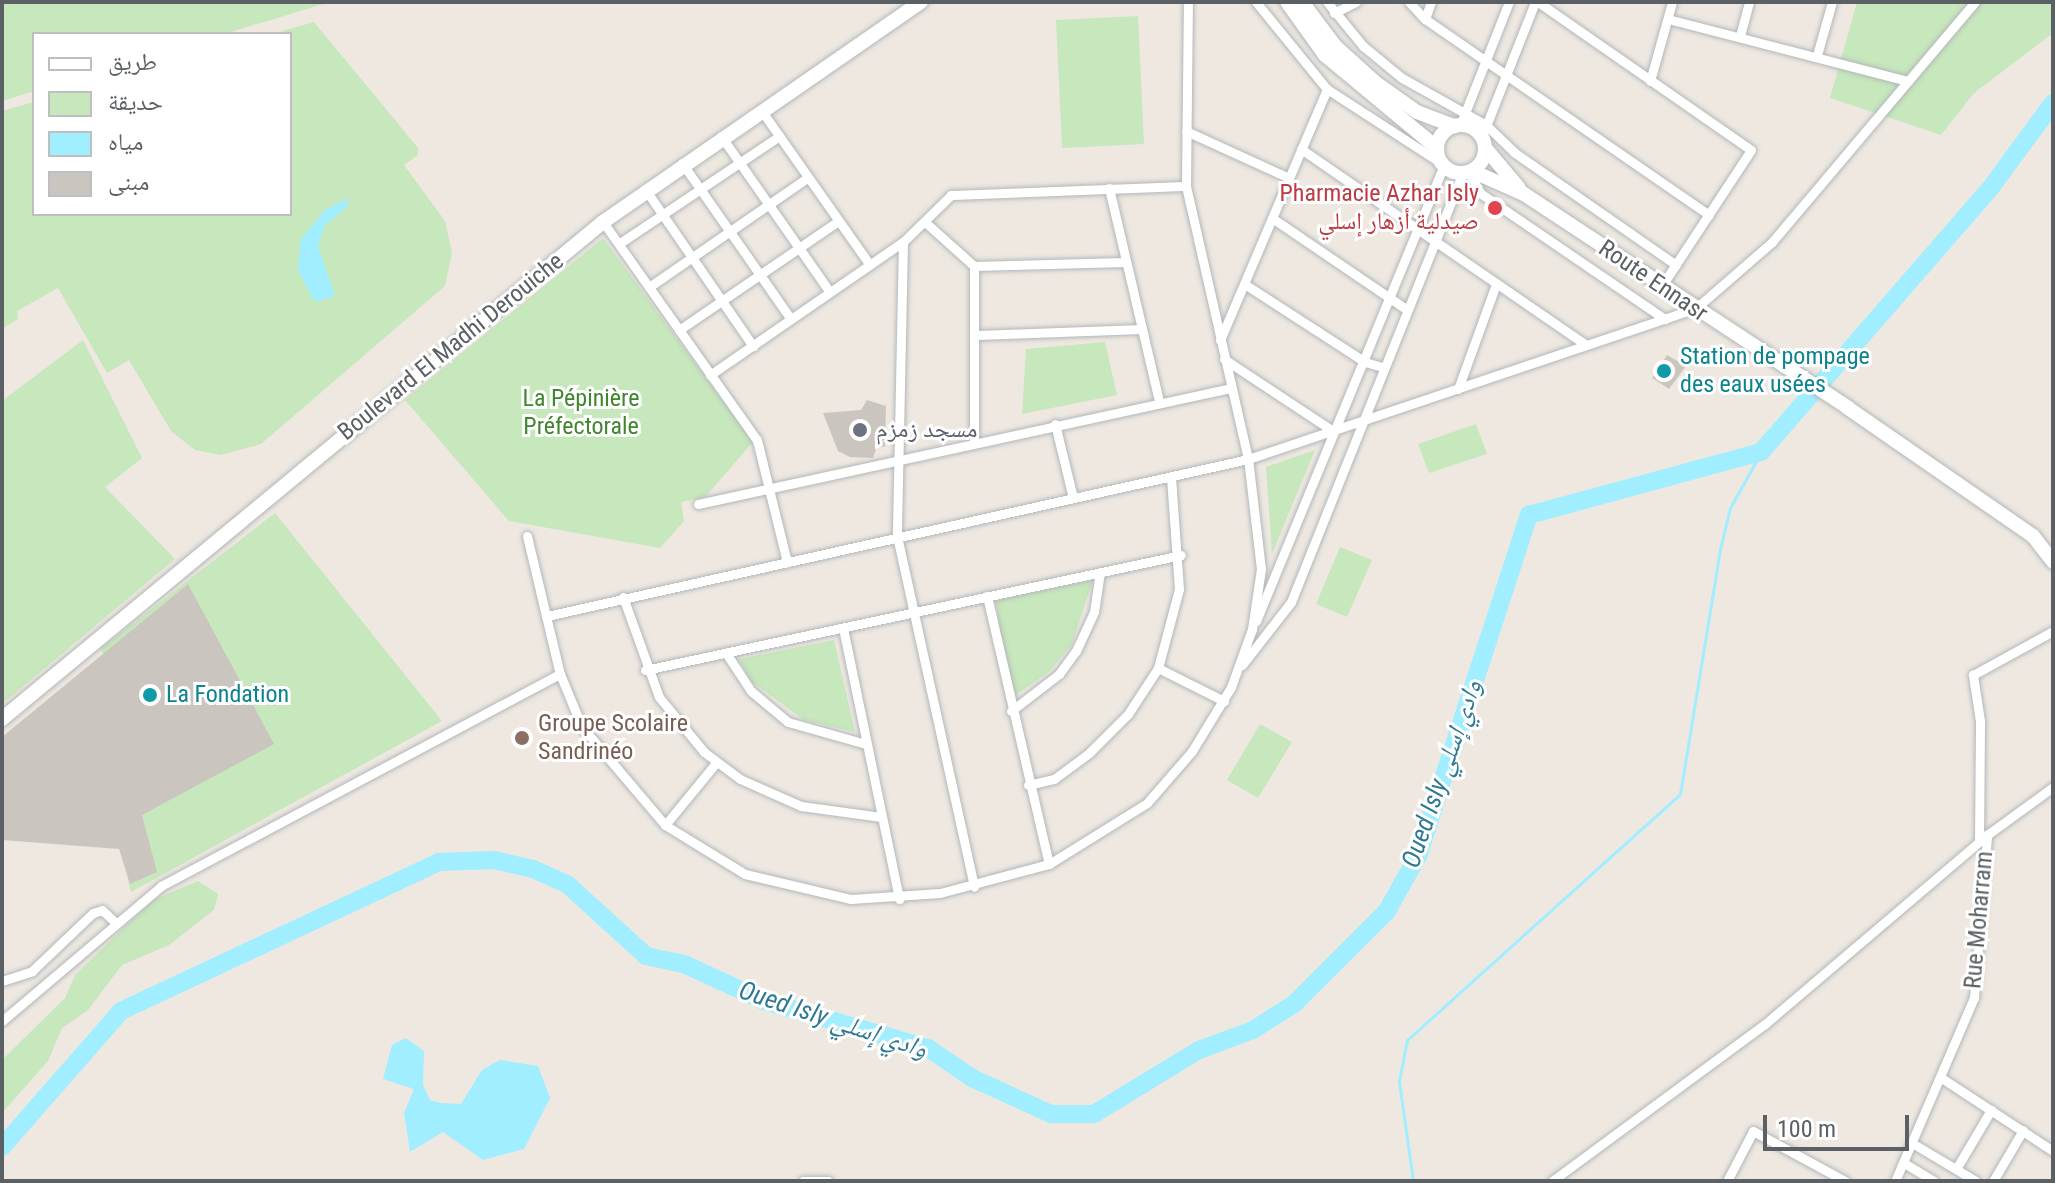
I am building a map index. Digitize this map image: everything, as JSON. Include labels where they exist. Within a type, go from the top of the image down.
[{"type":"main road","name":"Boulevard El Madhi Derouiche","points":[[2,719],[645,189],[921,2]]},
{"type":"main road","points":[[1287,2],[1325,55],[1440,159],[1460,120],[1417,112],[1376,83],[1335,46],[1302,2]]},
{"type":"main road","name":"Route Ennasr","points":[[1460,120],[1484,136],[1524,194]]},
{"type":"main road","points":[[1468,172],[1484,136]]},
{"type":"main road","name":"Route Ennasr","points":[[1440,159],[1524,194],[1848,408],[2033,536],[2053,562]]},
{"type":"street","points":[[1188,2],[1186,186],[1248,459],[1261,555],[1252,629]]},
{"type":"street","points":[[527,536],[560,674],[590,739],[665,825],[727,866],[773,884],[851,899],[899,899],[974,887],[1049,864],[1159,793],[1224,701],[1240,667],[1252,629],[1418,231],[1440,159],[1327,89],[1256,2]]},
{"type":"street","points":[[1327,2],[1334,13],[1402,78],[1460,120],[1509,2]]},
{"type":"street","points":[[1334,13],[1356,2]]},
{"type":"street","points":[[1409,2],[1425,19],[1709,215]]},
{"type":"street","points":[[1425,19],[1431,2]]},
{"type":"street","points":[[1661,287],[1676,265],[1709,215],[1751,150],[1536,2],[1484,136],[1515,153],[1676,265]]},
{"type":"street","points":[[1740,36],[1749,2]]},
{"type":"street","points":[[1817,55],[1832,2]]},
{"type":"street","points":[[547,616],[1248,459],[1695,309],[1772,242],[1975,2]]},
{"type":"street","points":[[1650,81],[1671,3]]},
{"type":"street","points":[[1668,19],[1817,55],[1908,81]]},
{"type":"street","points":[[1220,340],[1327,89]]},
{"type":"street","points":[[761,110],[870,265]]},
{"type":"street","points":[[1186,131],[1289,178]]},
{"type":"street","points":[[721,136],[830,292]]},
{"type":"street","points":[[620,243],[779,136]]},
{"type":"street","points":[[1301,149],[1586,345]]},
{"type":"street","points":[[682,163],[791,319]]},
{"type":"street","points":[[1468,172],[1480,193],[1665,319]]},
{"type":"street","points":[[1240,667],[1291,602],[1433,241],[1468,172]]},
{"type":"street","points":[[649,287],[807,178]]},
{"type":"street","points":[[710,375],[903,242],[951,195],[1186,186]]},
{"type":"street","points":[[1109,188],[1159,402]]},
{"type":"street","points":[[645,189],[753,346]]},
{"type":"street","points":[[1272,218],[1389,302],[1406,309]]},
{"type":"street","points":[[679,330],[838,221]]},
{"type":"street","points":[[603,222],[757,440],[787,562]]},
{"type":"street","points":[[925,222],[974,266],[1125,262]]},
{"type":"street","points":[[903,242],[901,459],[897,536],[974,887]]},
{"type":"street","points":[[974,266],[977,335],[974,443]]},
{"type":"street","points":[[1458,389],[1496,284]]},
{"type":"street","points":[[1246,285],[1365,362],[1383,367]]},
{"type":"street","points":[[977,335],[1142,329]]},
{"type":"street","points":[[1224,359],[1335,428]]},
{"type":"street","points":[[698,504],[1231,388]]},
{"type":"street","points":[[1055,424],[1073,498]]},
{"type":"street","points":[[1028,785],[1054,779],[1089,753],[1128,714],[1158,668],[1177,606],[1181,555],[1171,477]]},
{"type":"street","points":[[645,670],[1181,555]]},
{"type":"street","points":[[1011,711],[1059,674],[1076,651],[1094,612],[1100,572]]},
{"type":"street","points":[[987,596],[1028,785],[1049,864]]},
{"type":"street","points":[[623,597],[645,670],[676,724],[716,763],[801,806],[881,817]]},
{"type":"street","points":[[843,628],[899,899]]},
{"type":"street","name":"Rue Moharram","points":[[1895,1181],[1943,1079],[1974,998],[1983,838],[1980,721],[1973,675],[2053,631]]},
{"type":"street","points":[[726,653],[751,691],[788,722],[866,744]]},
{"type":"street","points":[[1158,668],[1224,701]]},
{"type":"street","points":[[2,1021],[161,886],[560,674]]},
{"type":"street","points":[[665,825],[716,763]]},
{"type":"street","points":[[1552,1181],[1765,1024],[1983,838],[2053,787]]},
{"type":"street","points":[[2,981],[32,971],[93,913],[107,912],[115,922]]},
{"type":"street","points":[[1943,1079],[2053,1151]]},
{"type":"street","points":[[1956,1169],[1991,1110]]},
{"type":"street","points":[[1993,1181],[2023,1130]]},
{"type":"street","points":[[1727,1181],[1753,1131],[1845,1181]]},
{"type":"street","points":[[1912,1143],[1976,1181]]},
{"type":"street","points":[[1904,1163],[1934,1181]]},
{"type":"street","points":[[803,1181],[828,1181]]},
{"type":"green space","points":[[2,2],[330,2],[231,32],[32,32],[32,92],[2,101]]},
{"type":"green space","points":[[1857,2],[2053,2],[2053,33],[1974,93],[1941,135],[1830,98]]},
{"type":"green space","points":[[1138,16],[1144,144],[1062,148],[1056,20]]},
{"type":"green space","points":[[314,22],[418,148],[418,155],[404,165],[445,221],[452,253],[445,286],[261,444],[221,455],[195,450],[171,431],[129,360],[107,373],[58,288],[17,311],[18,319],[2,329],[2,111],[32,103],[32,216],[292,216],[292,32],[279,32]]},
{"type":"green space","name":"La Pépinière Préfectorale","points":[[603,238],[753,442],[705,497],[681,502],[684,521],[660,548],[509,521],[405,400]]},
{"type":"green space","points":[[83,340],[142,458],[105,487],[175,559],[2,704],[2,401]]},
{"type":"green space","points":[[1105,342],[1117,395],[1022,414],[1026,349]]},
{"type":"green space","points":[[1476,424],[1487,454],[1429,473],[1418,444]]},
{"type":"green space","points":[[1315,450],[1272,554],[1266,467]]},
{"type":"green space","points":[[275,513],[442,721],[131,892],[119,841],[147,716],[100,649]]},
{"type":"green space","points":[[1340,547],[1372,560],[1347,617],[1316,604]]},
{"type":"green space","points":[[1093,580],[1072,644],[1050,671],[1009,700],[996,600]]},
{"type":"green space","points":[[834,640],[855,732],[804,720],[751,681],[739,659]]},
{"type":"green space","points":[[1260,724],[1292,742],[1258,798],[1227,780]]},
{"type":"green space","points":[[198,881],[218,894],[214,910],[169,945],[122,965],[88,1010],[62,1028],[48,1061],[2,1113],[2,1060],[65,998],[75,975],[153,900]]},
{"type":"water","points":[[348,198],[347,207],[325,225],[318,246],[335,296],[315,302],[298,271],[301,239],[325,210]]},
{"type":"water","points":[[406,1038],[424,1051],[423,1085],[430,1100],[441,1103],[461,1104],[482,1070],[500,1060],[538,1066],[550,1098],[524,1149],[483,1160],[443,1132],[410,1152],[404,1113],[414,1089],[383,1079],[392,1045]]},
{"type":"building","name":"Station de pompage des eaux usées","points":[[1667,355],[1686,366],[1669,389],[1652,378]]},
{"type":"building","name":"مسجد زمزم","points":[[867,400],[886,406],[885,447],[877,446],[873,458],[850,457],[838,451],[823,413],[861,410]]},
{"type":"building","name":"La Fondation","points":[[188,584],[274,744],[142,815],[157,872],[130,884],[119,849],[2,840],[2,737]]},
{"type":"waterway","name":"Oued Isly وادي إسلي","points":[[2,1147],[121,1011],[439,862],[494,860],[533,869],[567,884],[646,956],[684,964],[764,1001],[928,1048],[972,1078],[1051,1114],[1094,1114],[1199,1050],[1253,1030],[1295,1003],[1387,911],[1418,856],[1529,515],[1761,452],[1992,186],[2053,103]]},
{"type":"waterway","points":[[1413,1181],[1399,1081],[1407,1040],[1680,794],[1720,549],[1730,508],[1761,452]]},
{"type":"place","name":"Pharmacie Azhar Isly صيدلية أزهار إسلي","points":[[1495,208]]},
{"type":"place","name":"Station de pompage des eaux usées","points":[[1664,371]]},
{"type":"place","name":"مسجد زمزم","points":[[860,430]]},
{"type":"place","name":"La Fondation","points":[[150,695]]},
{"type":"place","name":"Groupe Scolaire Sandrinéo","points":[[522,738]]}]
